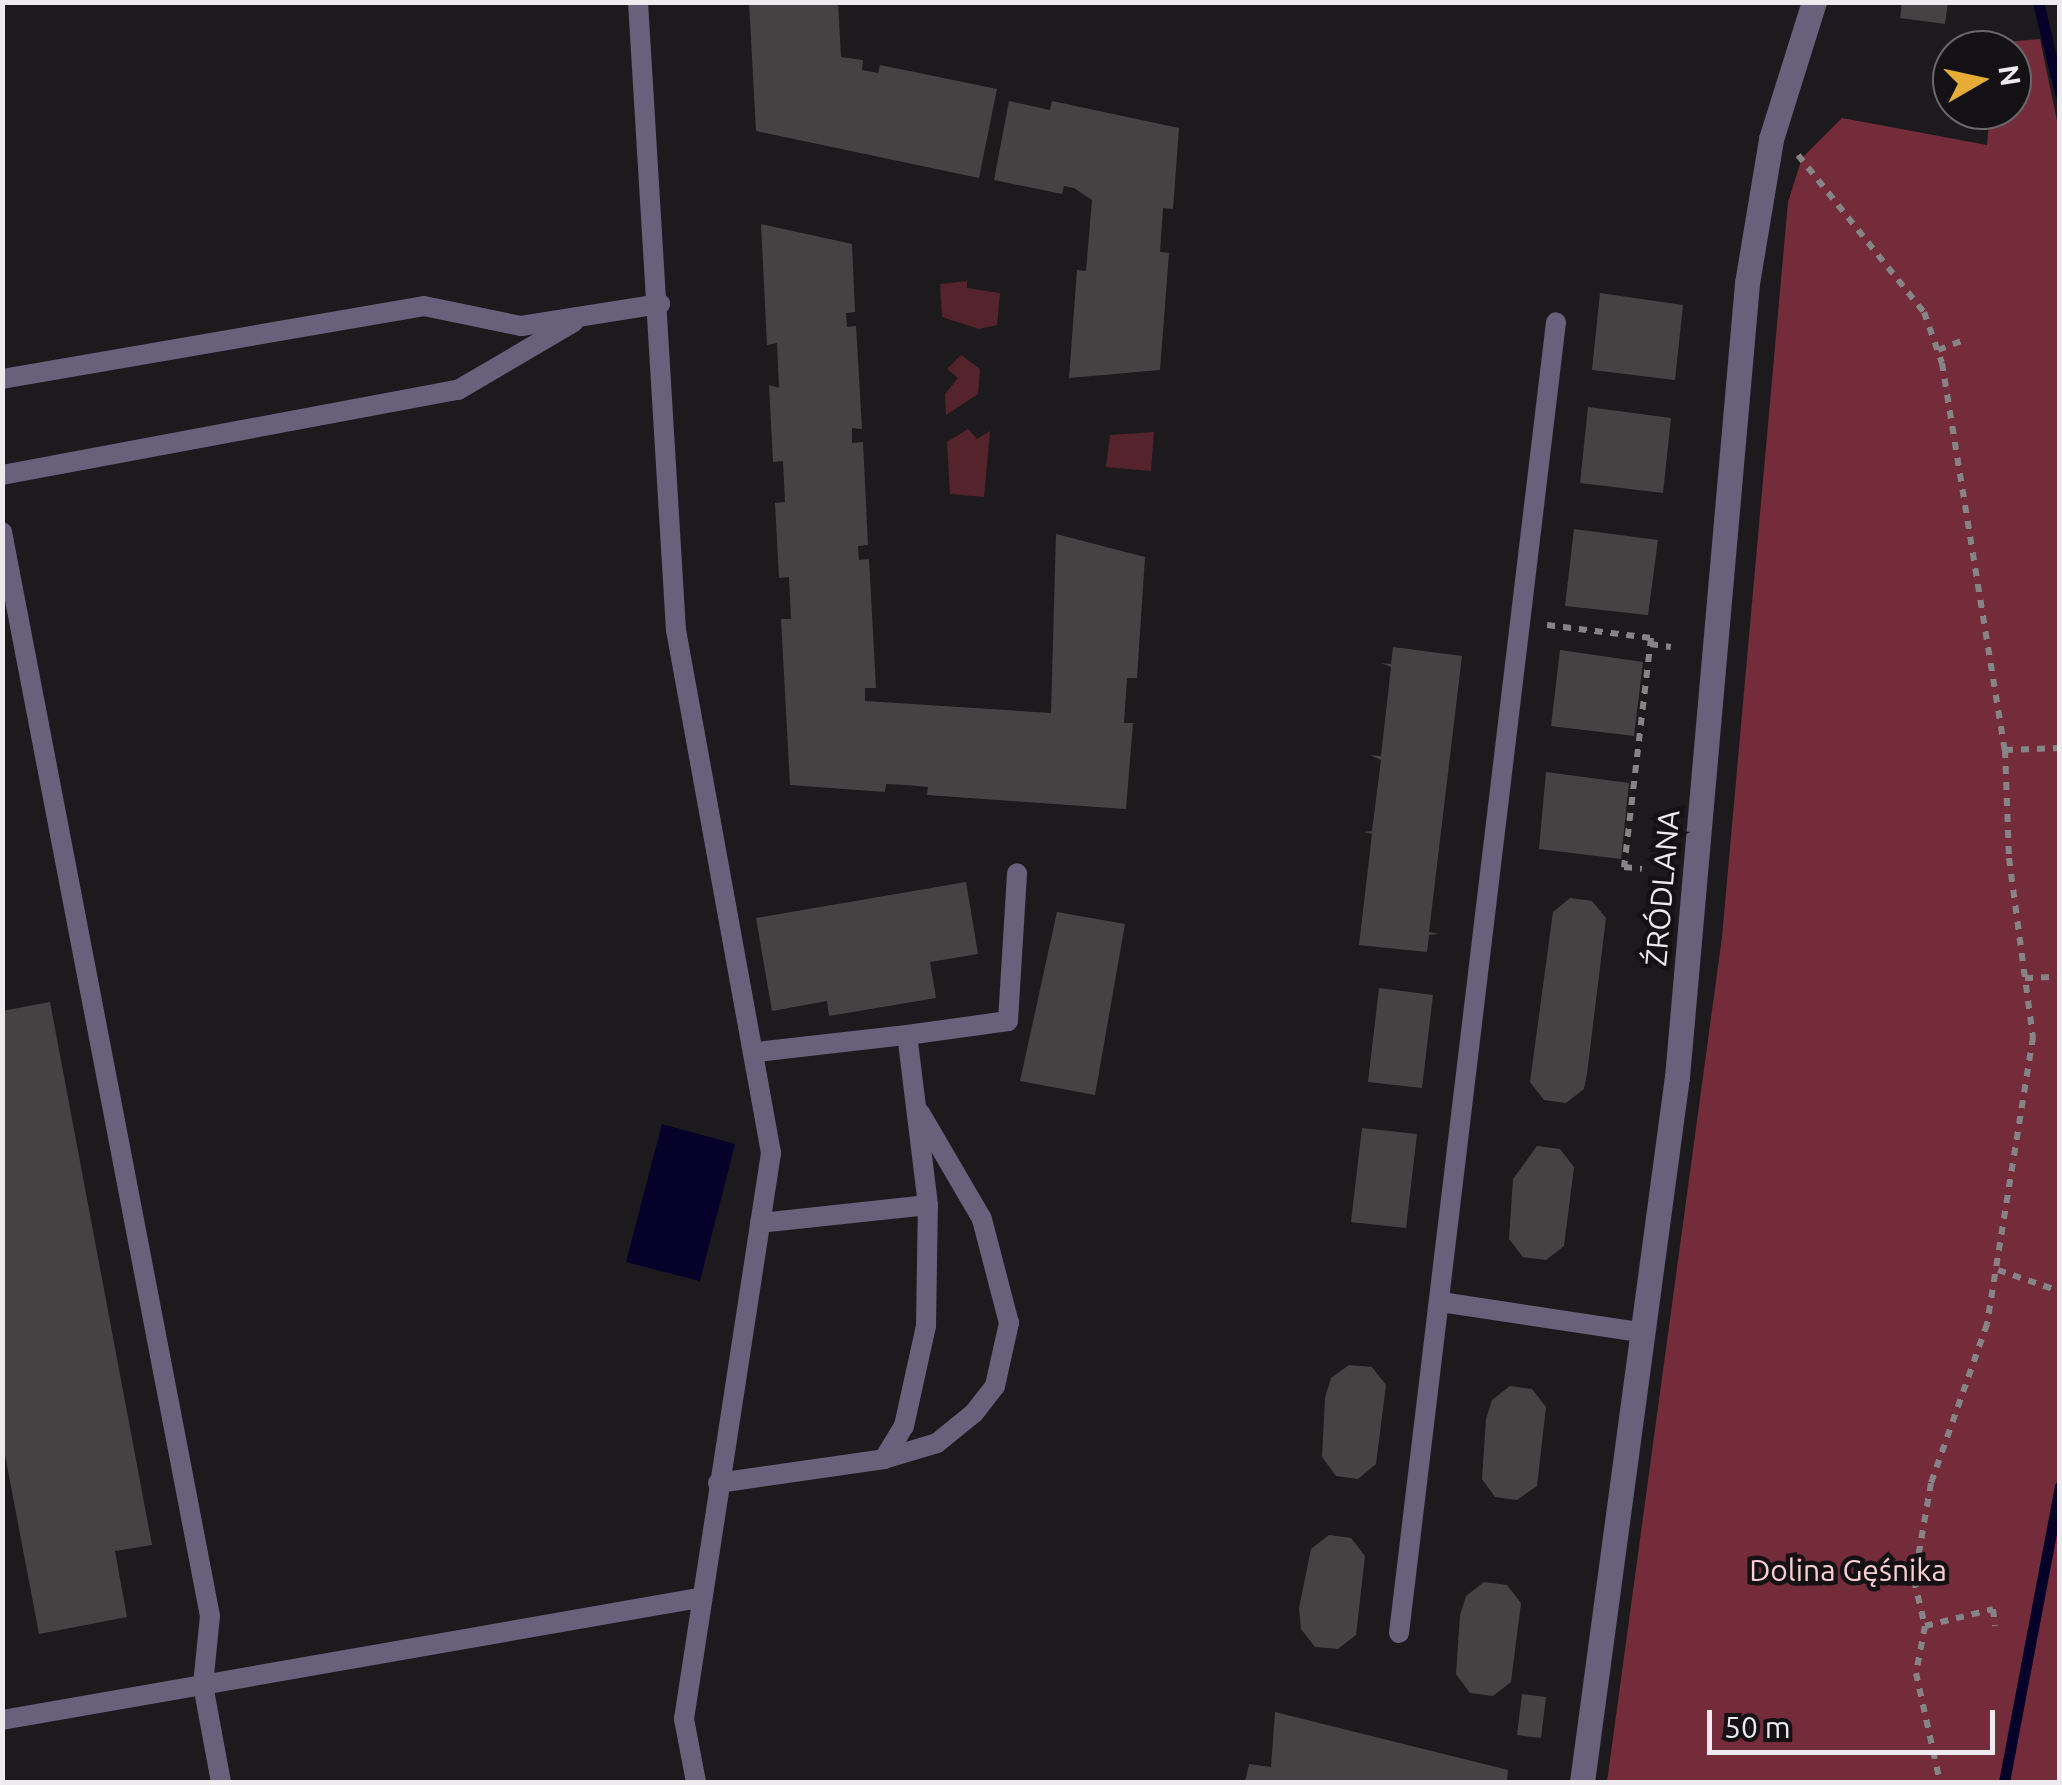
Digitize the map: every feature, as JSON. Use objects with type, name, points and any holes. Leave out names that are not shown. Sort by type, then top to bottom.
[{"type":"street","name":"ŹRÓDLANA","points":[[1582,1782],[1645,1333],[1688,977],[1748,283],[1771,139],[1814,2]]},
{"type":"lane","points":[[638,2],[660,304],[676,630],[757,1052],[771,1153],[699,1598],[684,1719],[696,1782]]},
{"type":"lane","points":[[2,379],[424,306],[521,326],[660,304]]},
{"type":"lane","points":[[2,475],[458,390],[582,317]]},
{"type":"lane","points":[[1399,1633],[1556,322]]},
{"type":"lane","points":[[2,532],[210,1616],[203,1685],[222,1782]]},
{"type":"lane","points":[[757,1052],[1008,1022],[1018,873]]},
{"type":"lane","points":[[884,1459],[916,1390],[926,1326],[928,1205],[907,1034]]},
{"type":"lane","points":[[718,1483],[884,1459],[937,1442],[974,1413],[996,1386],[1009,1323],[982,1220],[916,1105]]},
{"type":"lane","points":[[760,1223],[928,1205]]},
{"type":"lane","points":[[1440,1302],[1645,1333]]},
{"type":"lane","points":[[2,1720],[699,1598]]},
{"type":"path","points":[[1815,172],[1924,312],[1938,350],[2005,750],[2032,1037],[1998,1270],[1931,1483],[1914,1580],[1925,1626],[1916,1673],[1939,1778]]},
{"type":"path","points":[[1938,350],[1961,341]]},
{"type":"path","points":[[1519,622],[1651,638],[1624,867],[1642,869]]},
{"type":"path","points":[[1650,644],[1671,647]]},
{"type":"path","points":[[2005,750],[2060,748]]},
{"type":"path","points":[[2025,978],[2060,977]]},
{"type":"path","points":[[1998,1270],[2058,1291]]},
{"type":"path","points":[[1925,1626],[1993,1609],[1995,1626]]},
{"type":"shaded area","points":[[967,281],[967,288],[1000,293],[997,325],[979,329],[942,317],[940,284]]},
{"type":"shaded area","points":[[961,355],[980,369],[978,394],[946,415],[945,394],[958,378],[947,369]]},
{"type":"shaded area","points":[[968,429],[977,439],[990,431],[984,497],[950,494],[947,442]]},
{"type":"shaded area","points":[[1154,432],[1151,471],[1106,467],[1110,435]]},
{"type":"shaded area","points":[[662,1124],[735,1144],[700,1281],[626,1262]]},
{"type":"green space","name":"Dolina Gęśnika","points":[[2040,39],[2060,135],[2059,1782],[1607,1782],[1722,937],[1788,202],[1802,158],[1842,118],[1987,145],[1988,130],[2032,130],[2032,40]]},
{"type":"building","points":[[749,2],[838,2],[841,57],[863,60],[862,70],[878,73],[880,65],[997,89],[979,178],[756,131]]},
{"type":"building","points":[[1902,2],[1948,2],[1945,24],[1900,18]]},
{"type":"building","points":[[1009,101],[1050,110],[1052,101],[1179,128],[1173,209],[1163,208],[1160,252],[1169,253],[1160,370],[1069,378],[1077,270],[1086,271],[1092,200],[1074,188],[1064,186],[1062,194],[994,180]]},
{"type":"building","points":[[761,224],[852,244],[855,312],[846,313],[847,327],[856,326],[862,429],[852,428],[852,443],[863,442],[868,545],[858,546],[859,560],[869,559],[876,688],[865,688],[865,701],[1051,713],[1056,534],[1145,557],[1137,678],[1127,678],[1124,723],[1133,723],[1126,809],[927,795],[928,787],[907,785],[886,784],[885,792],[790,785],[781,619],[791,619],[789,577],[779,578],[775,503],[785,502],[783,461],[773,462],[769,385],[779,388],[777,343],[767,345]]},
{"type":"building","points":[[1600,293],[1683,305],[1675,380],[1592,370]]},
{"type":"building","points":[[1588,407],[1671,418],[1663,493],[1580,483]]},
{"type":"building","points":[[1574,529],[1658,540],[1648,615],[1565,606]]},
{"type":"building","points":[[1393,647],[1462,656],[1429,932],[1439,934],[1429,935],[1427,952],[1359,945],[1372,834],[1364,832],[1372,831],[1381,760],[1370,755],[1381,756],[1391,667],[1381,663],[1391,664]]},
{"type":"building","points":[[1560,650],[1643,662],[1634,736],[1551,726]]},
{"type":"building","points":[[1546,772],[1629,783],[1621,859],[1539,849]]},
{"type":"building","points":[[966,882],[978,954],[930,962],[936,998],[829,1016],[827,1001],[772,1011],[756,918]]},
{"type":"building","points":[[1570,898],[1592,901],[1606,918],[1584,1089],[1566,1103],[1544,1100],[1530,1082],[1553,912]]},
{"type":"building","points":[[1057,912],[1125,924],[1095,1095],[1020,1081]]},
{"type":"building","points":[[1379,988],[1433,995],[1422,1088],[1368,1082]]},
{"type":"building","points":[[50,1002],[152,1545],[115,1551],[127,1617],[39,1634],[2,1439],[2,1011]]},
{"type":"building","points":[[1362,1128],[1417,1134],[1406,1228],[1351,1222]]},
{"type":"building","points":[[1537,1146],[1560,1149],[1574,1167],[1564,1246],[1546,1260],[1523,1257],[1509,1239],[1513,1179]]},
{"type":"building","points":[[1349,1365],[1372,1367],[1386,1385],[1376,1464],[1358,1479],[1336,1476],[1322,1457],[1325,1398],[1331,1378]]},
{"type":"building","points":[[1510,1386],[1532,1389],[1546,1407],[1537,1486],[1517,1500],[1495,1497],[1482,1479],[1486,1419],[1492,1400]]},
{"type":"building","points":[[1329,1535],[1351,1538],[1365,1556],[1356,1635],[1338,1649],[1315,1647],[1301,1629],[1299,1608],[1311,1549]]},
{"type":"building","points":[[1484,1582],[1507,1585],[1521,1603],[1511,1682],[1493,1696],[1470,1693],[1456,1674],[1460,1615],[1466,1596]]},
{"type":"building","points":[[1522,1694],[1546,1697],[1541,1738],[1517,1735]]},
{"type":"building","points":[[1275,1712],[1508,1770],[1507,1782],[1245,1782],[1249,1764],[1271,1767]]},
{"type":"waterway","points":[[2038,2],[2060,93]]},
{"type":"waterway","points":[[2004,1782],[2060,1486]]}]
